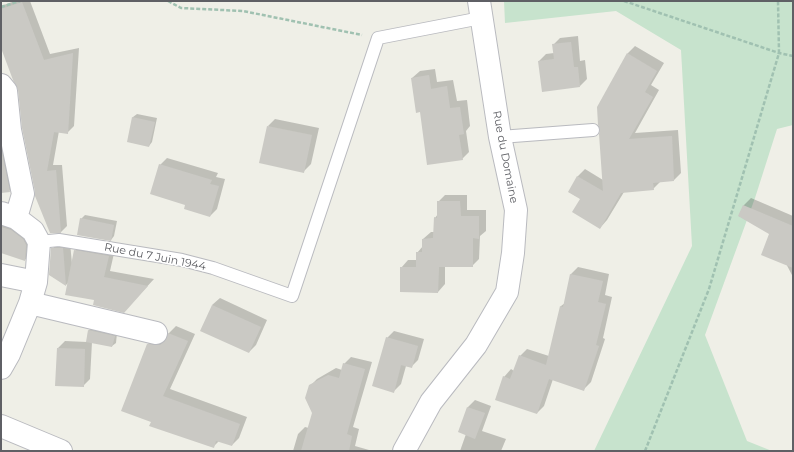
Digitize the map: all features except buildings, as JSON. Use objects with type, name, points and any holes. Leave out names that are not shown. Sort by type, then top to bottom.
[{"type":"street","name":"Rue du Domaine","points":[[404,451],[431,402],[476,345],[507,292],[513,253],[516,210],[500,137],[480,9]]},
{"type":"street","points":[[1,85],[6,91],[5,130],[22,194],[9,216],[33,231],[39,242],[36,282],[30,303],[9,354],[1,368]]},
{"type":"street","points":[[1,275],[36,282]]},
{"type":"street","points":[[30,303],[156,333]]},
{"type":"street","points":[[1,426],[61,451]]},
{"type":"lane","points":[[378,38],[480,9]]},
{"type":"lane","name":"Rue du 7 Juin 1944","points":[[39,242],[59,240],[182,260],[213,268],[292,296],[378,38]]},
{"type":"lane","points":[[500,137],[593,130]]},
{"type":"path","points":[[1,7],[20,1]]},
{"type":"path","points":[[168,1],[181,8],[243,11],[378,38]]},
{"type":"path","points":[[624,1],[779,53],[793,56]]},
{"type":"path","points":[[645,451],[709,289],[779,53],[778,1]]},
{"type":"green space","points":[[504,1],[793,1],[793,125],[777,129],[755,198],[705,335],[747,441],[772,451],[594,451],[692,246],[681,50],[616,11],[505,23]]}]
